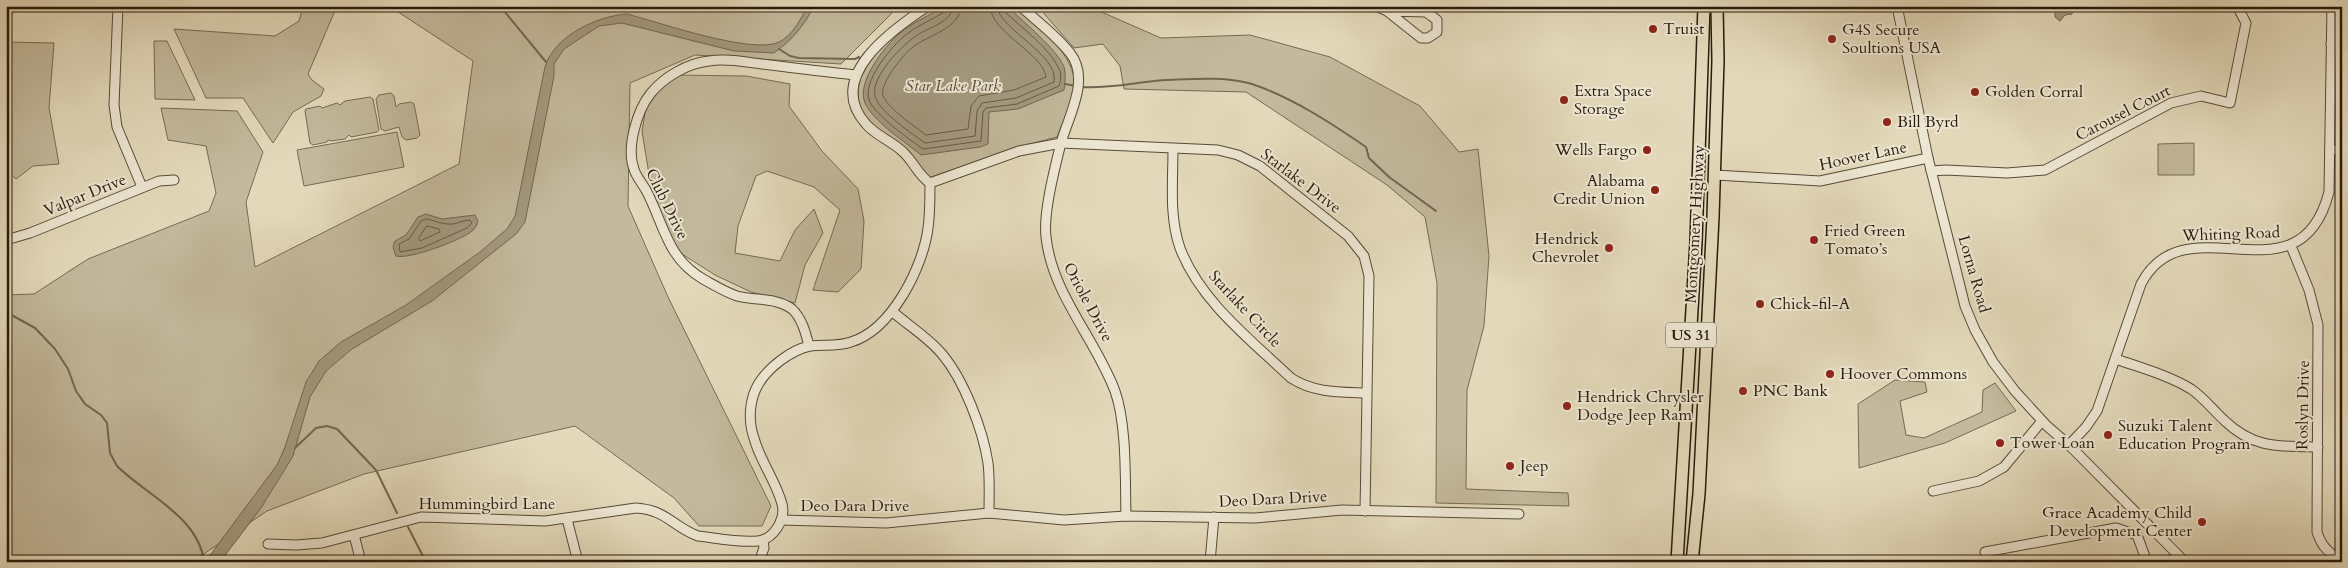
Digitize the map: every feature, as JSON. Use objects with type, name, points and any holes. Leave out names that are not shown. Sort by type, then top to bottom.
[{"type":"main road","name":"Montgomery Highway","points":[[1677,562],[1696,242],[1704,6]]},
{"type":"main road","name":"Montgomery Highway","points":[[1692,562],[1699,494],[1715,175],[1718,61],[1717,6]]},
{"type":"street","points":[[118,6],[114,106],[116,119],[142,187]]},
{"type":"street","points":[[928,6],[895,28],[869,55],[856,75],[854,94],[856,111],[873,130],[903,152],[921,177],[930,183]]},
{"type":"street","name":"Oriole Drive","points":[[1020,6],[1071,54],[1078,74],[1076,98],[1061,143],[1047,212],[1046,234],[1050,264],[1062,292],[1100,357],[1116,394],[1121,426],[1126,516]]},
{"type":"street","points":[[1376,6],[1421,38],[1428,38],[1437,32],[1437,20],[1426,12],[1387,12]]},
{"type":"street","name":"Lorna Road","points":[[1897,6],[1931,171],[1965,306],[1975,330],[1996,366],[2042,421],[2069,444],[2182,559]]},
{"type":"street","name":"Carousel Court","points":[[1931,171],[1946,170],[2006,174],[2045,170],[2170,103],[2201,96],[2230,104],[2246,23],[2237,6]]},
{"type":"street","name":"Whiting Road","points":[[2069,444],[2086,427],[2097,412],[2141,284],[2147,272],[2160,259],[2173,251],[2190,248],[2262,250],[2291,246],[2315,226],[2325,206],[2329,192],[2332,6]]},
{"type":"street","points":[[2331,44],[2342,44]]},
{"type":"street","name":"Club Drive","points":[[809,346],[806,331],[792,310],[774,301],[737,296],[722,289],[701,277],[681,261],[671,248],[647,192],[633,168],[632,146],[636,120],[646,99],[655,88],[669,77],[692,65],[709,60],[856,75]]},
{"type":"street","name":"Starlake Drive","points":[[930,183],[1019,151],[1061,143],[1218,150],[1238,155],[1260,166],[1348,236],[1364,256],[1369,276],[1365,510]]},
{"type":"street","name":"Starlake Circle","points":[[1173,149],[1172,205],[1180,246],[1189,268],[1202,288],[1228,318],[1291,378],[1302,385],[1327,392],[1366,393]]},
{"type":"street","points":[[2330,150],[2342,150]]},
{"type":"street","name":"Hoover Lane","points":[[1715,175],[1820,182],[1928,158]]},
{"type":"street","name":"Valpar Drive","points":[[6,240],[30,233],[142,187],[159,181],[174,180]]},
{"type":"street","name":"Deo Dara Drive","points":[[930,183],[928,229],[921,258],[893,312],[874,331],[857,340],[832,346],[809,346],[782,360],[770,368],[758,385],[751,408],[754,438],[783,505],[781,520],[886,524],[989,513],[1064,520],[1126,516],[1255,518],[1365,510],[1519,514]]},
{"type":"street","name":"Roslyn Drive","points":[[2291,246],[2309,290],[2318,324],[2317,532],[2319,539],[2329,552],[2342,558]]},
{"type":"street","points":[[893,312],[930,342],[942,354],[956,375],[984,446],[988,464],[989,513]]},
{"type":"street","points":[[2116,359],[2178,382],[2193,391],[2234,430],[2260,444],[2318,447]]},
{"type":"street","points":[[1933,491],[1978,480],[2004,467],[2042,421]]},
{"type":"street","name":"Hummingbird Lane","points":[[268,544],[296,545],[322,543],[408,519],[433,516],[545,521],[630,509],[648,509],[664,515],[689,533],[698,536],[763,540]]},
{"type":"street","points":[[1210,562],[1214,517]]},
{"type":"street","points":[[567,519],[578,562]]},
{"type":"street","points":[[759,562],[764,548],[763,540],[774,532],[781,520]]},
{"type":"street","points":[[1985,552],[2116,528],[2137,535],[2147,562]]},
{"type":"street","points":[[354,535],[361,562]]},
{"type":"street","points":[[2167,562],[2182,559]]},
{"type":"green space","points":[[303,6],[337,6],[308,74],[312,80],[324,89],[321,96],[293,112],[273,143],[243,98],[206,98],[174,29],[275,36],[299,21]]},
{"type":"green space","points":[[389,6],[899,6],[841,64],[695,55],[630,83],[628,206],[668,297],[771,506],[762,526],[699,526],[674,498],[575,426],[364,474],[267,511],[192,562],[6,562],[6,295],[34,294],[88,259],[209,211],[216,193],[206,146],[168,140],[161,108],[237,111],[263,152],[246,202],[255,267],[459,164],[473,61]]},
{"type":"green space","name":"Star Lake Park","points":[[933,6],[1014,6],[1043,31],[1062,52],[1073,74],[1073,93],[1057,137],[1026,145],[928,178],[868,123],[859,106],[858,90],[861,75],[874,55],[896,30]]},
{"type":"green space","points":[[1040,6],[1094,6],[1097,10],[1161,38],[1250,35],[1330,57],[1420,106],[1459,152],[1478,149],[1489,256],[1484,326],[1467,390],[1466,489],[1568,493],[1569,506],[1436,503],[1437,283],[1425,217],[1387,185],[1246,92],[1124,89],[1120,66],[1103,44],[1074,48],[1040,9]]},
{"type":"green space","points":[[154,41],[167,41],[195,100],[155,99]]},
{"type":"green space","points":[[6,42],[54,43],[49,108],[59,164],[33,166],[16,179],[6,170]]},
{"type":"green space","points":[[674,75],[746,76],[790,84],[789,106],[822,151],[858,189],[864,221],[861,269],[838,292],[813,290],[840,210],[814,187],[767,171],[756,176],[738,226],[735,253],[780,261],[795,230],[814,209],[823,233],[805,265],[795,303],[751,292],[715,275],[668,245],[652,193],[642,131],[649,90]]},
{"type":"green space","points":[[391,93],[394,96],[396,107],[399,104],[411,102],[414,104],[420,135],[417,138],[406,140],[402,137],[399,127],[385,131],[381,129],[376,99],[379,95]]},
{"type":"green space","points":[[370,97],[373,99],[379,130],[377,132],[351,137],[349,135],[345,139],[328,140],[327,142],[313,145],[310,143],[306,109],[320,106],[322,108],[337,103],[340,105],[345,101]]},
{"type":"green space","points":[[397,132],[404,167],[304,186],[297,150]]},
{"type":"green space","points":[[2194,143],[2194,175],[2158,175],[2158,144]]},
{"type":"green space","points":[[1895,380],[1925,382],[1927,392],[1900,401],[1906,435],[1924,438],[1982,412],[1983,390],[1995,383],[2016,411],[1945,443],[1859,468],[1858,404]]},
{"type":"water","points":[[807,6],[814,6],[802,26],[792,38],[774,53],[734,51],[622,23],[599,26],[564,49],[554,64],[554,76],[525,222],[516,234],[432,301],[352,349],[326,371],[310,397],[293,456],[261,508],[220,562],[205,562],[277,465],[285,447],[306,382],[319,361],[341,342],[406,305],[480,252],[507,229],[515,216],[545,67],[557,46],[567,37],[590,23],[627,14],[705,36],[728,41],[766,45],[779,42],[788,36]]},
{"type":"water","name":"Star Lake Park","points":[[946,6],[1007,6],[1055,52],[1064,67],[1064,90],[1018,109],[989,112],[988,144],[980,147],[921,155],[875,117],[865,103],[863,94],[873,65],[893,40],[910,26]]},
{"type":"water","points":[[2055,6],[2070,6],[2073,10],[2072,14],[2065,15],[2060,21],[2055,17]]},
{"type":"water","points":[[426,214],[442,219],[475,215],[478,221],[472,231],[447,244],[412,255],[396,256],[393,247],[395,241],[406,235],[418,217]]},
{"type":"waterway","points":[[500,6],[546,62]]},
{"type":"waterway","points":[[779,49],[790,56],[799,58],[855,59],[859,57],[862,60]]},
{"type":"waterway","points":[[1081,87],[1198,79],[1242,81],[1252,84],[1297,104],[1366,147],[1369,158],[1389,177],[1436,211]]},
{"type":"waterway","points":[[1065,84],[1076,86]]},
{"type":"waterway","points":[[6,312],[35,328],[55,349],[68,369],[76,391],[85,404],[101,415],[107,423],[110,453],[117,466],[182,519],[200,546],[204,562]]},
{"type":"waterway","points":[[295,448],[316,428],[327,426],[337,429],[376,470],[397,513]]},
{"type":"waterway","points":[[408,527],[426,562]]},
{"type":"place","name":"Truist","points":[[1653,29]]},
{"type":"place","name":"G4S Secure Soultions USA","points":[[1832,39]]},
{"type":"place","name":"Golden Corral","points":[[1975,92]]},
{"type":"place","name":"Extra Space Storage","points":[[1564,100]]},
{"type":"place","name":"Bill Byrd","points":[[1887,122]]},
{"type":"place","name":"Wells Fargo","points":[[1647,150]]},
{"type":"place","name":"Alabama Credit Union","points":[[1655,190]]},
{"type":"place","name":"Fried Green Tomato’s","points":[[1814,240]]},
{"type":"place","name":"Hendrick Chevrolet","points":[[1609,248]]},
{"type":"place","name":"Chick-fil-A","points":[[1760,304]]},
{"type":"place","name":"Hoover Commons","points":[[1830,374]]},
{"type":"place","name":"PNC Bank","points":[[1743,391]]},
{"type":"place","name":"Hendrick Chrysler Dodge Jeep Ram","points":[[1567,406]]},
{"type":"place","name":"Suzuki Talent Education Program","points":[[2108,435]]},
{"type":"place","name":"Tower Loan","points":[[2000,443]]},
{"type":"place","name":"Jeep","points":[[1510,466]]},
{"type":"place","name":"Grace Academy Child Development Center","points":[[2202,522]]}]
